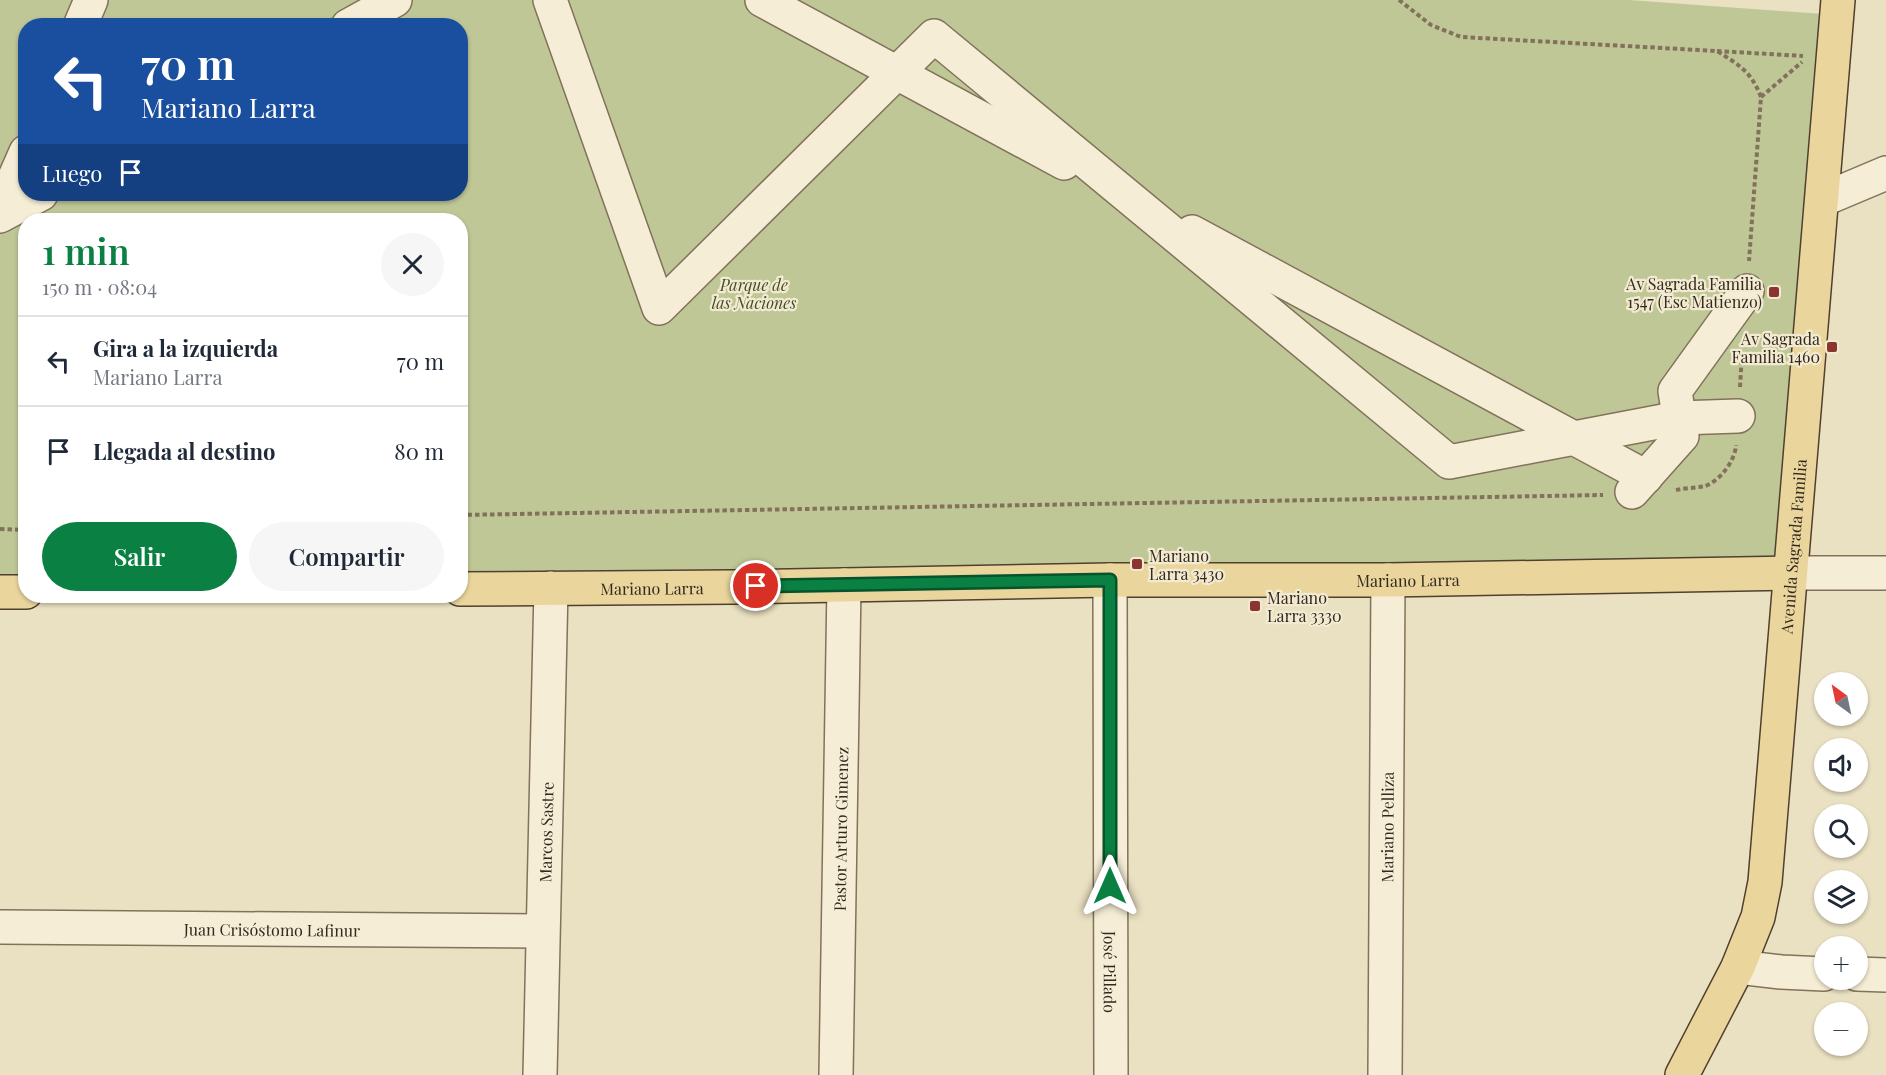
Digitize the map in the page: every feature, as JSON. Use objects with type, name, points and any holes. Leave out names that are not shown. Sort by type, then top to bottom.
[{"type":"main road","name":"Avenida Sagrada Familia","points":[[1682,1075],[1738,967],[1758,917],[1765,882],[1838,0]]},
{"type":"main road","name":"Mariano Larra","points":[[468,589],[1110,580],[1388,580],[1790,573]]},
{"type":"main road","points":[[0,592],[18,592]]},
{"type":"street","points":[[83,18],[91,0]]},
{"type":"street","points":[[362,18],[394,0]]},
{"type":"street","points":[[550,0],[659,308],[934,36],[1449,462],[1679,418],[1738,416]]},
{"type":"street","points":[[762,0],[1574,438],[1638,485],[1682,436],[1674,391],[1747,291]]},
{"type":"street","points":[[0,211],[18,170]]},
{"type":"street","points":[[1822,200],[1886,174]]},
{"type":"street","points":[[0,216],[28,201]]},
{"type":"street","name":"Mariano Larra","points":[[1790,573],[1886,573]]},
{"type":"street","name":"José Pillado","points":[[1110,580],[1111,1075]]},
{"type":"street","name":"Mariano Pelliza","points":[[1385,1075],[1388,580]]},
{"type":"street","name":"Pastor Arturo Gimenez","points":[[837,1075],[844,585]]},
{"type":"street","name":"Marcos Sastre","points":[[540,1075],[551,588]]},
{"type":"street","name":"Juan Crisóstomo Lafinur","points":[[0,927],[542,931]]},
{"type":"street","points":[[1738,967],[1814,974]]},
{"type":"street","points":[[1868,974],[1886,975]]},
{"type":"path","points":[[1717,51],[1808,57],[1761,97]]},
{"type":"path","points":[[0,529],[18,530]]},
{"type":"green space","name":"Parque de las Naciones","points":[[0,0],[1629,0],[1837,15],[1790,573],[468,589],[468,213],[18,213],[18,592],[0,592]]},
{"type":"place","name":"Av Sagrada Familia 1547 (Esc Matienzo)","points":[[1774,292]]},
{"type":"place","name":"Av Sagrada Familia 1460","points":[[1832,347]]},
{"type":"place","name":"Mariano Larra 3430","points":[[1137,564]]},
{"type":"place","name":"Mariano Larra 3330","points":[[1255,606]]},
{"type":"route","points":[[756,586],[1110,580],[1110,886]]}]
